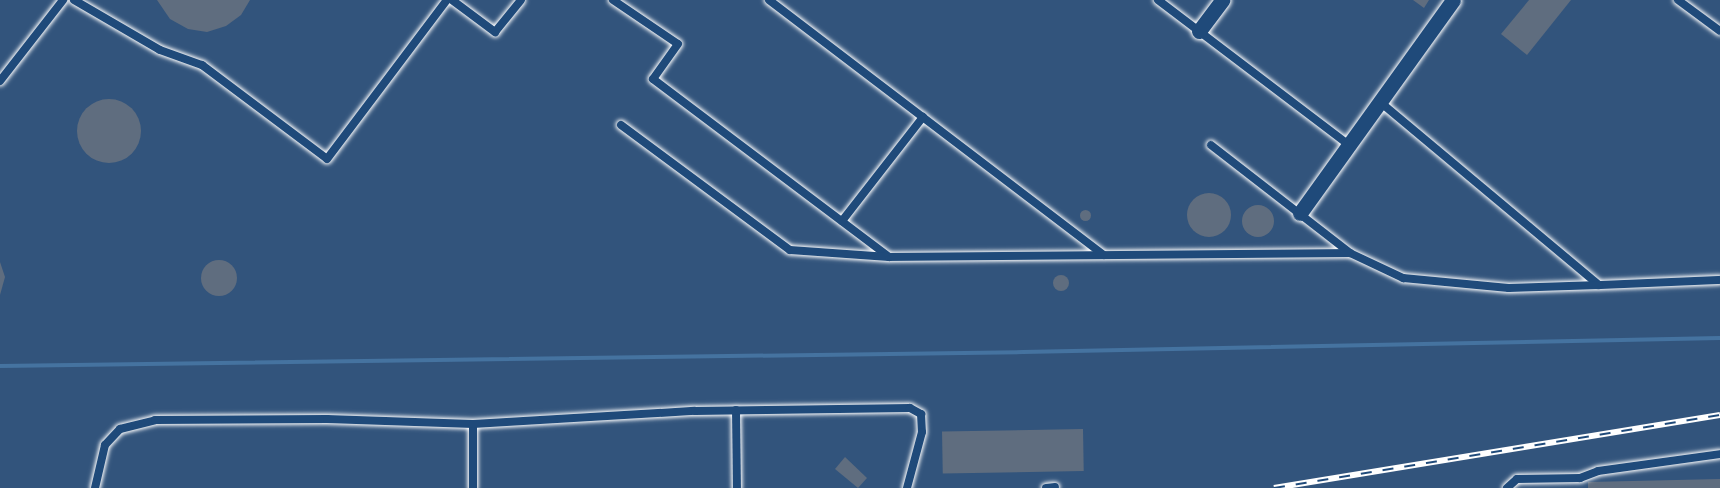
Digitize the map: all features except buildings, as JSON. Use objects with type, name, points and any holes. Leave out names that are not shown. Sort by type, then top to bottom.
[{"type":"street","points":[[1199,31],[1222,0]]},
{"type":"street","points":[[1300,213],[1453,0]]},
{"type":"lane","points":[[0,81],[63,0]]},
{"type":"lane","points":[[74,0],[160,50],[202,65],[327,159],[447,0]]},
{"type":"lane","points":[[452,0],[495,32],[521,0]]},
{"type":"lane","points":[[614,0],[678,45],[653,79],[889,257]]},
{"type":"lane","points":[[769,0],[1104,255]]},
{"type":"lane","points":[[1158,0],[1349,145]]},
{"type":"lane","points":[[1678,0],[1720,31]]},
{"type":"lane","points":[[1380,102],[1599,285]]},
{"type":"lane","points":[[842,221],[922,117]]},
{"type":"lane","points":[[621,125],[790,250],[889,257],[1350,253]]},
{"type":"lane","points":[[1211,146],[1350,253],[1403,278],[1509,288],[1720,280]]},
{"type":"lane","points":[[736,410],[737,488]]},
{"type":"lane","points":[[95,488],[105,445],[120,429],[155,420],[327,419],[473,424],[736,410],[918,410],[922,432],[907,488]]},
{"type":"lane","points":[[473,424],[473,488]]},
{"type":"lane","points":[[1507,488],[1517,479],[1580,478],[1598,471],[1720,454]]},
{"type":"lane","points":[[1580,478],[1580,488]]},
{"type":"lane","points":[[1046,488],[1055,487]]},
{"type":"shaded area","points":[[0,0],[1720,0],[1720,488],[0,488]]},
{"type":"waterway","points":[[0,366],[1023,352],[1720,338]]},
{"type":"railway","points":[[1274,488],[1720,415]]}]
